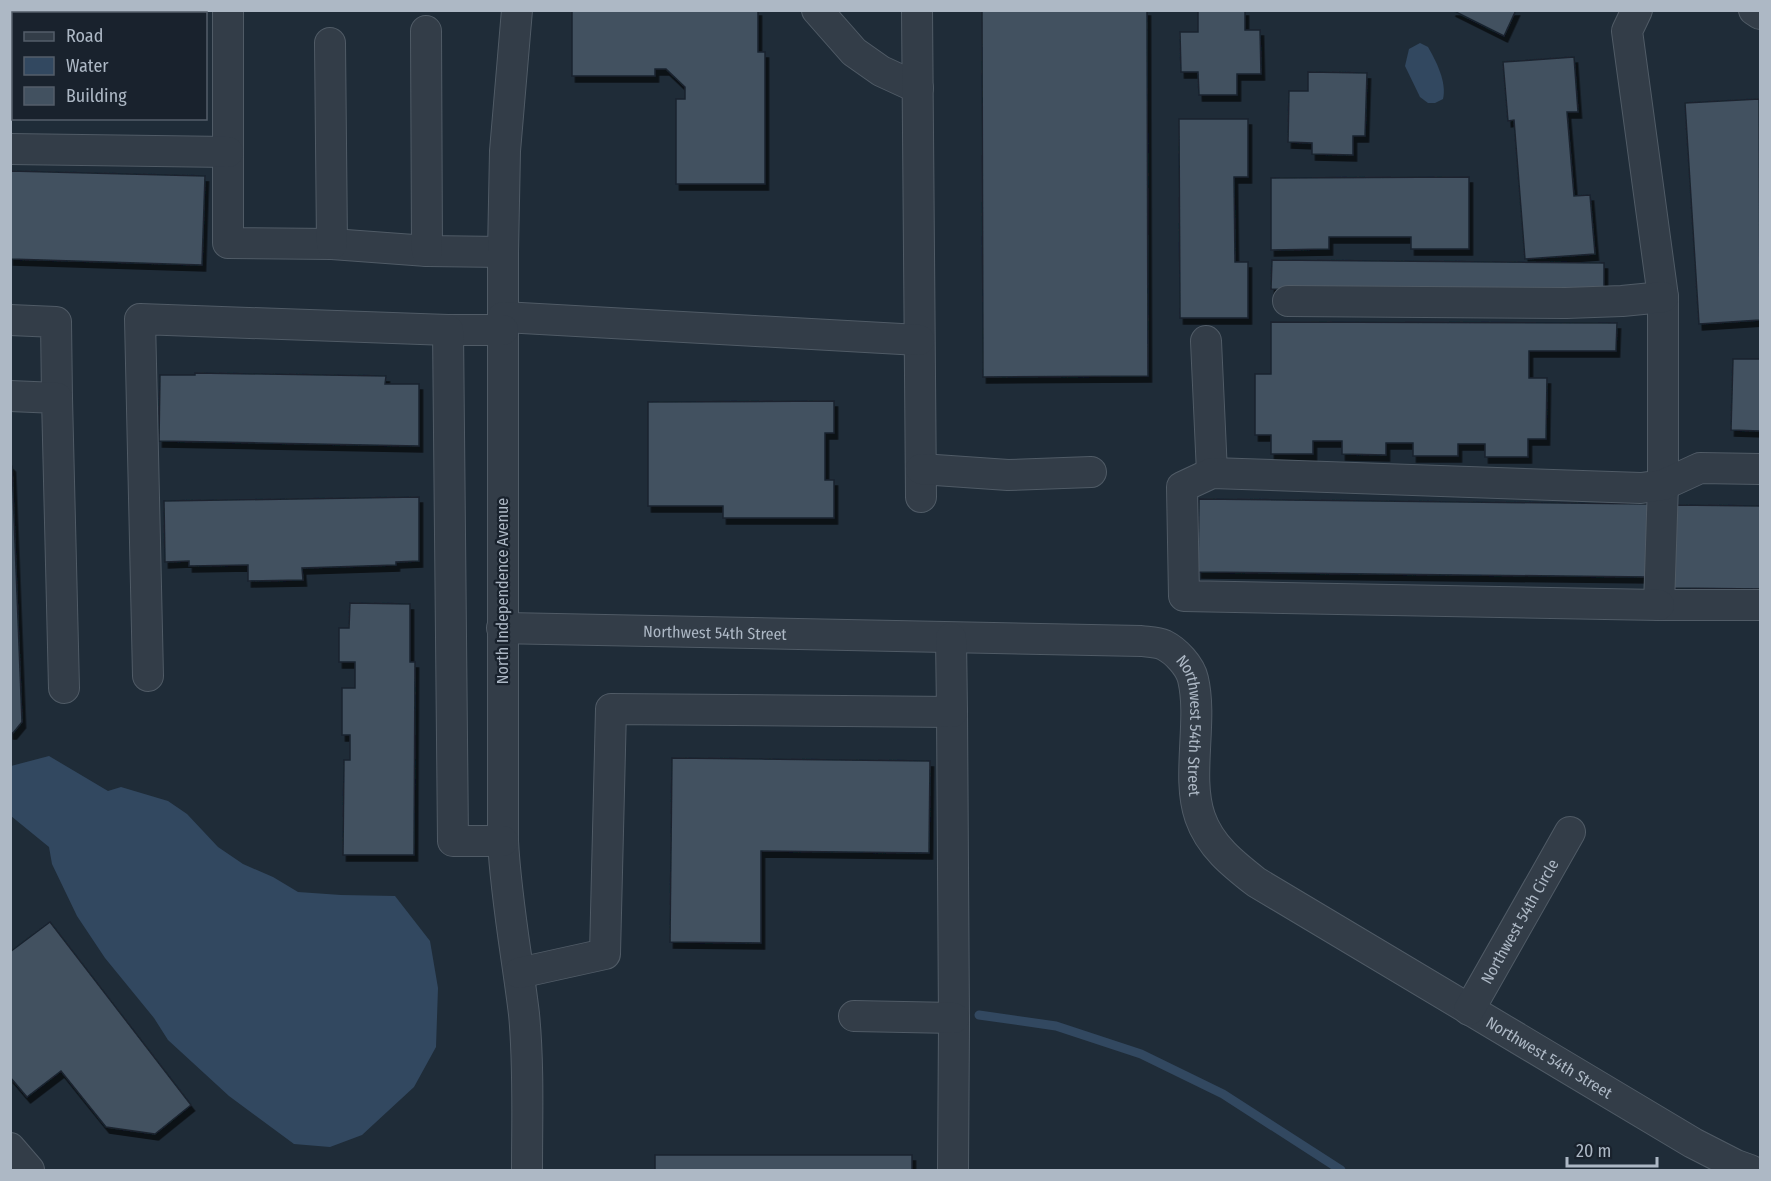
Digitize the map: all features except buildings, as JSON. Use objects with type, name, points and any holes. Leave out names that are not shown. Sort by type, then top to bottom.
[{"type":"street","points":[[228,10],[228,243],[332,244],[427,251],[503,252]]},
{"type":"street","name":"North Independence Avenue","points":[[517,10],[507,130],[503,252],[503,841],[505,879],[519,973],[527,1059],[527,1170]]},
{"type":"street","points":[[817,10],[854,52],[881,71],[918,88]]},
{"type":"street","points":[[917,10],[921,483],[1008,475],[1091,472]]},
{"type":"street","points":[[1637,10],[1626,31],[1663,297],[1663,485],[1659,604]]},
{"type":"street","points":[[1754,10],[1761,14]]},
{"type":"street","points":[[426,31],[427,251]]},
{"type":"street","points":[[330,43],[332,244]]},
{"type":"street","points":[[10,149],[228,152]]},
{"type":"street","points":[[1288,301],[1566,303],[1663,297]]},
{"type":"street","points":[[148,676],[140,319],[448,330],[503,323],[919,340]]},
{"type":"street","points":[[10,320],[56,322],[64,688]]},
{"type":"street","points":[[448,330],[453,841],[503,841]]},
{"type":"street","points":[[1206,341],[1212,473]]},
{"type":"street","points":[[10,396],[57,398]]},
{"type":"street","points":[[1761,469],[1700,468],[1663,485],[1641,488],[1212,473],[1182,487],[1184,596],[1761,605]]},
{"type":"street","name":"Northwest 54th Street","points":[[502,628],[1141,641],[1163,645],[1180,657],[1193,677],[1196,702],[1195,793],[1200,816],[1210,837],[1229,861],[1256,882],[1693,1143],[1750,1170]]},
{"type":"street","points":[[951,638],[953,1170]]},
{"type":"street","points":[[519,973],[605,954],[611,709],[952,712]]},
{"type":"street","name":"Northwest 54th Circle","points":[[1469,1010],[1569,832]]},
{"type":"street","points":[[854,1016],[954,1018]]},
{"type":"street","points":[[10,1148],[29,1170]]},
{"type":"water","points":[[1420,43],[1428,47],[1442,79],[1443,99],[1435,103],[1428,103],[1420,97],[1405,66],[1409,49]]},
{"type":"water","points":[[49,756],[108,791],[121,787],[168,801],[187,814],[218,847],[243,864],[273,877],[298,892],[395,896],[430,941],[438,988],[436,1047],[414,1087],[362,1135],[330,1147],[294,1144],[229,1096],[168,1040],[154,1018],[105,958],[77,916],[52,864],[49,847],[11,816],[11,766]]},
{"type":"waterway","points":[[979,1015],[1056,1026],[1141,1054],[1223,1094],[1341,1170]]}]
